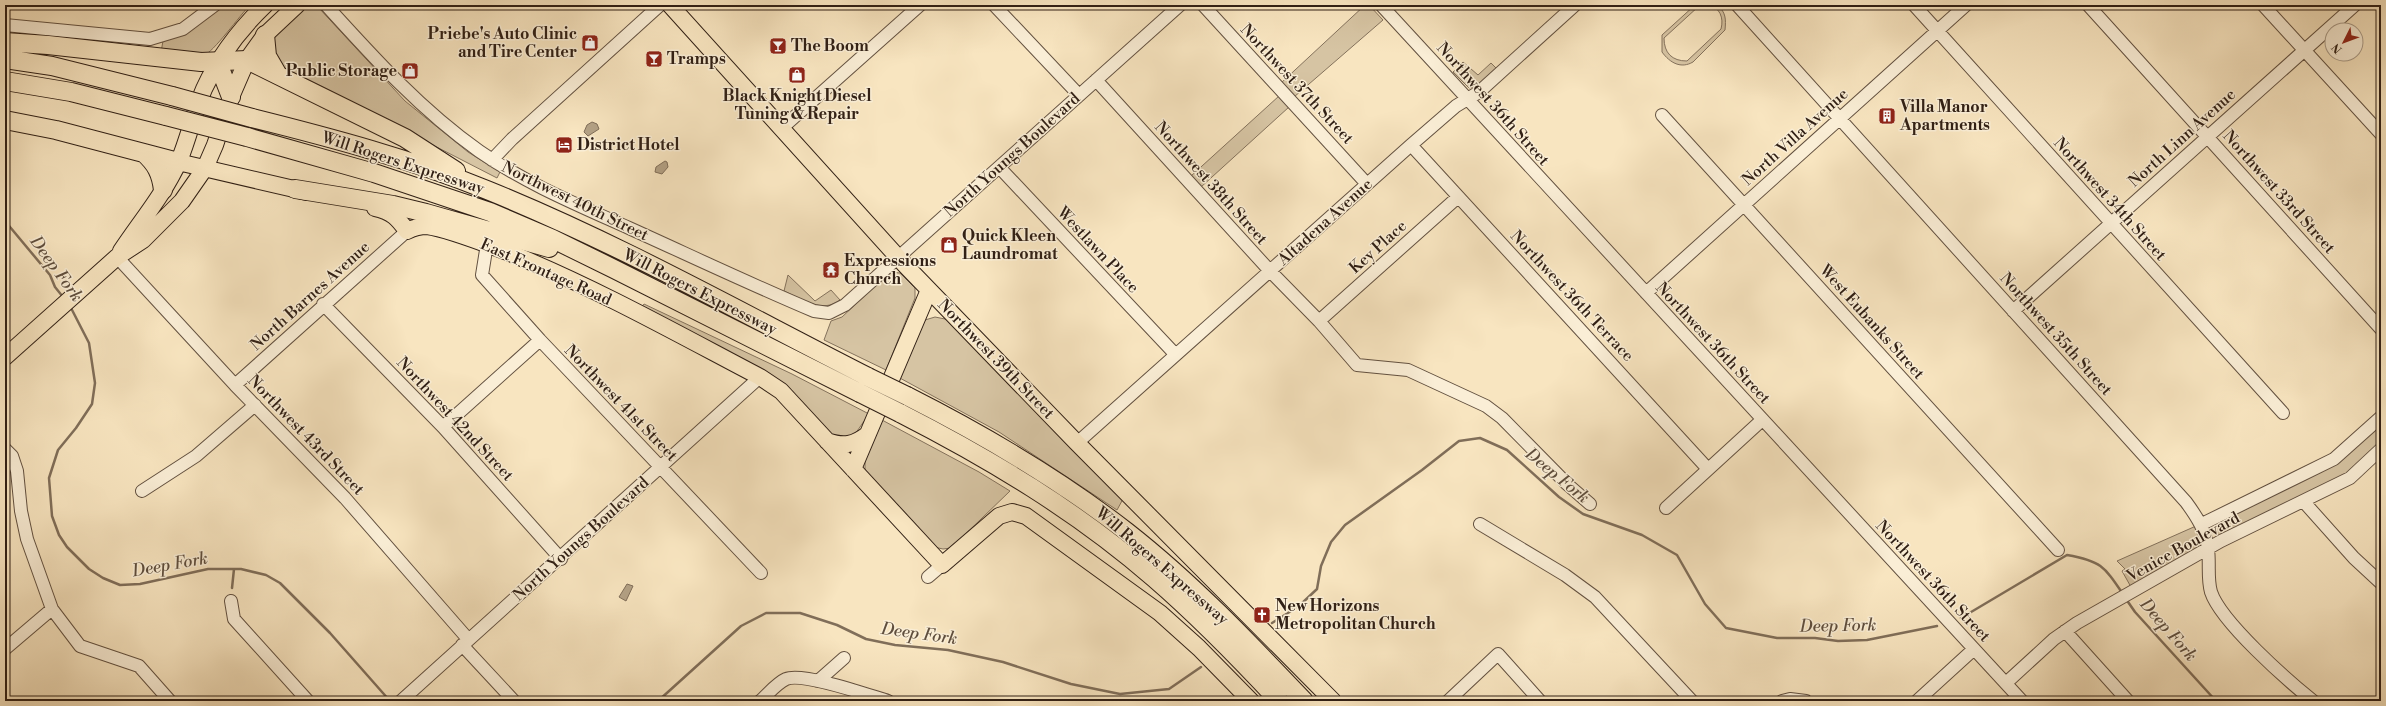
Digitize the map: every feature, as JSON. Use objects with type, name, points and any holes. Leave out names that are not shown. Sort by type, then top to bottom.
[{"type":"highway","points":[[265,35],[267,56],[278,75]]},
{"type":"highway","points":[[5,42],[48,45],[218,63],[247,60],[404,138],[487,190]]},
{"type":"highway","name":"Will Rogers Expressway","points":[[5,59],[73,71],[377,151],[487,190],[562,222],[990,439],[1045,473],[1128,533],[1205,600],[1304,701]]},
{"type":"highway","points":[[218,63],[231,97]]},
{"type":"highway","name":"Will Rogers Expressway","points":[[5,81],[71,92],[247,137],[420,187],[490,212],[553,239],[900,413],[1015,476],[1115,546],[1153,577],[1193,614],[1279,701]]},
{"type":"highway","points":[[5,120],[178,162]]},
{"type":"highway","points":[[144,153],[157,166],[161,174],[163,190]]},
{"type":"highway","points":[[295,189],[393,205],[447,218],[614,269]]},
{"type":"main road","points":[[117,257],[163,190],[178,162],[204,89],[218,63],[239,32],[265,5]]},
{"type":"main road","points":[[5,357],[117,257],[143,240],[164,222],[194,187],[205,168],[215,145],[231,97],[247,60],[265,35],[297,5]]},
{"type":"main road","name":"Northwest 39th Street","points":[[670,5],[897,257],[1077,443],[1333,701]]},
{"type":"main road","points":[[189,134],[197,158],[205,168]]},
{"type":"main road","points":[[178,162],[227,175],[295,189],[390,212],[396,216],[407,231]]},
{"type":"main road","points":[[194,187],[227,175]]},
{"type":"main road","name":"East Frontage Road","points":[[407,231],[415,227],[427,226],[488,244],[567,278],[760,377],[780,391],[853,469]]},
{"type":"main road","points":[[929,290],[853,469],[942,565],[998,516],[1008,512],[1026,516],[1136,594],[1199,648],[1251,701]]},
{"type":"main road","points":[[827,442],[848,445],[858,442],[868,434]]},
{"type":"street","points":[[5,25],[150,39],[183,29],[215,5]]},
{"type":"street","name":"Northwest 40th Street","points":[[326,5],[412,97],[492,160],[566,200],[814,311],[829,313],[844,305]]},
{"type":"street","points":[[492,160],[505,145],[660,5]]},
{"type":"street","points":[[782,128],[920,5]]},
{"type":"street","points":[[994,5],[1079,95]]},
{"type":"street","name":"North Youngs Boulevard","points":[[844,305],[1180,5]]},
{"type":"street","name":"Northwest 37th Street","points":[[1203,5],[1367,184]]},
{"type":"street","name":"Northwest 36th Street","points":[[1381,5],[2022,701]]},
{"type":"street","name":"Northwest 35th Street","points":[[1737,5],[2186,502],[2202,524],[2208,548],[2209,583],[2217,604],[2272,666],[2313,701]]},
{"type":"street","name":"Northwest 34th Street","points":[[1914,5],[1936,32],[2283,413]]},
{"type":"street","name":"North Villa Avenue","points":[[1646,293],[1743,204],[1966,5]]},
{"type":"street","name":"Northwest 33rd Street","points":[[2088,5],[2381,329]]},
{"type":"street","points":[[2264,5],[2381,134]]},
{"type":"street","name":"North Linn Avenue","points":[[2013,311],[2354,5]]},
{"type":"street","name":"Altadena Avenue","points":[[1077,443],[1411,145],[1467,99],[1479,92],[1567,7]]},
{"type":"street","name":"Northwest 38th Street","points":[[1096,80],[1270,270],[1319,321],[1357,365],[1408,370],[1486,406],[1502,418],[1567,484],[1590,504]]},
{"type":"street","name":"West Eubanks Street","points":[[1662,116],[2058,550]]},
{"type":"street","name":"Northwest 36th Terrace","points":[[1411,145],[1708,469]]},
{"type":"street","name":"Westlawn Place","points":[[998,168],[1175,354]]},
{"type":"street","name":"Key Place","points":[[1319,321],[1458,197]]},
{"type":"street","name":"North Barnes Avenue","points":[[235,385],[323,304],[407,231]]},
{"type":"street","name":"Northwest 41st Street","points":[[488,244],[482,275],[540,340],[761,573]]},
{"type":"street","name":"Northwest 43rd Street","points":[[117,257],[235,385],[345,498],[514,701]]},
{"type":"street","name":"Northwest 42nd Street","points":[[323,304],[442,427],[561,559]]},
{"type":"street","points":[[442,427],[540,340]]},
{"type":"street","name":"North Youngs Boulevard","points":[[401,701],[465,642],[561,559],[760,377]]},
{"type":"street","points":[[142,491],[196,456],[255,405]]},
{"type":"street","name":"Venice Boulevard","points":[[2202,524],[2334,459],[2381,417]]},
{"type":"street","points":[[1666,508],[1762,420]]},
{"type":"street","points":[[5,449],[12,456],[18,471],[21,511],[28,539],[52,609],[80,646],[139,666],[170,701]]},
{"type":"street","name":"Venice Boulevard","points":[[2006,683],[2065,631],[2135,592],[2208,548],[2350,478],[2381,449]]},
{"type":"street","points":[[2304,502],[2354,558],[2381,583]]},
{"type":"street","points":[[1480,524],[1565,574],[1595,597],[1692,701]]},
{"type":"street","points":[[928,577],[942,565]]},
{"type":"street","points":[[231,601],[234,619],[308,701]]},
{"type":"street","points":[[5,649],[52,609]]},
{"type":"street","points":[[2065,631],[2128,701]]},
{"type":"street","points":[[1917,701],[1974,649]]},
{"type":"street","points":[[1448,701],[1498,654],[1540,701]]},
{"type":"street","points":[[818,681],[844,658]]},
{"type":"street","points":[[760,701],[785,680],[792,678],[818,681],[888,701]]},
{"type":"street","points":[[1782,701],[1790,699],[1806,701]]},
{"type":"shaded area","points":[[222,5],[250,5],[208,53],[204,55],[193,55],[161,52],[163,41],[190,31]]},
{"type":"shaded area","points":[[313,5],[318,7],[405,101],[468,152],[500,172],[497,178],[279,66],[272,42],[283,25],[295,13],[307,6]]},
{"type":"shaded area","points":[[1365,5],[1369,5],[1383,20],[1294,97],[1281,83]]},
{"type":"shaded area","points":[[1695,5],[1703,5],[1699,6],[1664,38],[1665,48],[1673,58],[1687,61],[1721,29],[1722,21],[1720,14],[1716,8],[1708,5],[1717,5],[1722,10],[1725,19],[1725,30],[1693,62],[1684,65],[1676,64],[1662,52],[1662,35]]},
{"type":"shaded area","points":[[1463,62],[1478,75],[1491,63],[1497,69],[1477,86],[1469,88],[1453,72]]},
{"type":"shaded area","points":[[1279,96],[1289,107],[1201,187],[1191,176]]},
{"type":"shaded area","points":[[592,122],[597,124],[599,129],[588,136],[584,132],[587,125]]},
{"type":"shaded area","points":[[665,161],[667,162],[668,167],[662,174],[655,172],[656,167]]},
{"type":"shaded area","points":[[890,272],[900,273],[915,288],[915,298],[886,370],[824,340],[831,321],[842,317]]},
{"type":"shaded area","points":[[788,275],[815,301],[831,290],[840,300],[826,306],[812,304],[797,298],[784,291]]},
{"type":"shaded area","points":[[644,304],[792,374],[869,414],[853,437],[843,438],[830,434],[785,386],[641,308]]},
{"type":"shaded area","points":[[935,317],[950,320],[1123,499],[1117,510],[999,432],[898,377],[925,320]]},
{"type":"shaded area","points":[[882,420],[979,472],[1010,491],[951,548],[943,549],[934,547],[865,471],[865,460]]},
{"type":"shaded area","points":[[2381,421],[2381,444],[2358,466],[2338,480],[2219,537],[2211,532],[2214,523],[2331,465]]},
{"type":"shaded area","points":[[2196,526],[2200,540],[2198,548],[2131,587],[2122,571],[2125,569],[2117,561]]},
{"type":"shaded area","points":[[627,584],[633,586],[626,601],[619,597]]},
{"type":"waterway","name":"Deep Fork","points":[[5,221],[50,275],[55,287],[63,297]]},
{"type":"waterway","name":"Deep Fork","points":[[70,306],[89,343],[95,383],[92,404],[76,428],[58,450],[49,478],[52,516],[59,535],[67,547],[89,569],[103,578],[120,585],[140,584],[208,569],[241,569],[266,575],[280,583],[330,633],[390,701]]},
{"type":"waterway","name":"Deep Fork","points":[[1272,623],[1299,606],[1317,589],[1321,566],[1331,542],[1345,525],[1422,470],[1459,441],[1480,438],[1507,450],[1559,497],[1583,514],[1642,535],[1677,555],[1705,604],[1726,628],[1777,638],[1815,638],[1838,641],[1867,640],[1937,626]]},
{"type":"waterway","name":"Deep Fork","points":[[1961,618],[2067,555],[2078,557],[2101,566],[2123,594]]},
{"type":"waterway","points":[[232,588],[234,569]]},
{"type":"waterway","name":"Deep Fork","points":[[2126,599],[2135,612],[2216,701]]},
{"type":"waterway","name":"Deep Fork","points":[[658,701],[741,626],[766,613],[800,613],[837,625],[866,639],[895,645],[948,650],[1003,662],[1071,684],[1120,694],[1169,689],[1201,667]]},
{"type":"place","name":"Priebe's Auto Clinic and Tire Center","points":[[590,43]]},
{"type":"place","name":"The Boom","points":[[778,46]]},
{"type":"place","name":"Tramps","points":[[654,59]]},
{"type":"place","name":"Public Storage","points":[[410,71]]},
{"type":"place","name":"Black Knight Diesel Tuning & Repair","points":[[797,75]]},
{"type":"place","name":"Villa Manor Apartments","points":[[1887,116]]},
{"type":"place","name":"District Hotel","points":[[564,145]]},
{"type":"place","name":"Quick Kleen Laundromat","points":[[949,245]]},
{"type":"place","name":"Expressions Church","points":[[831,270]]},
{"type":"place","name":"New Horizons Metropolitan Church","points":[[1262,615]]}]
